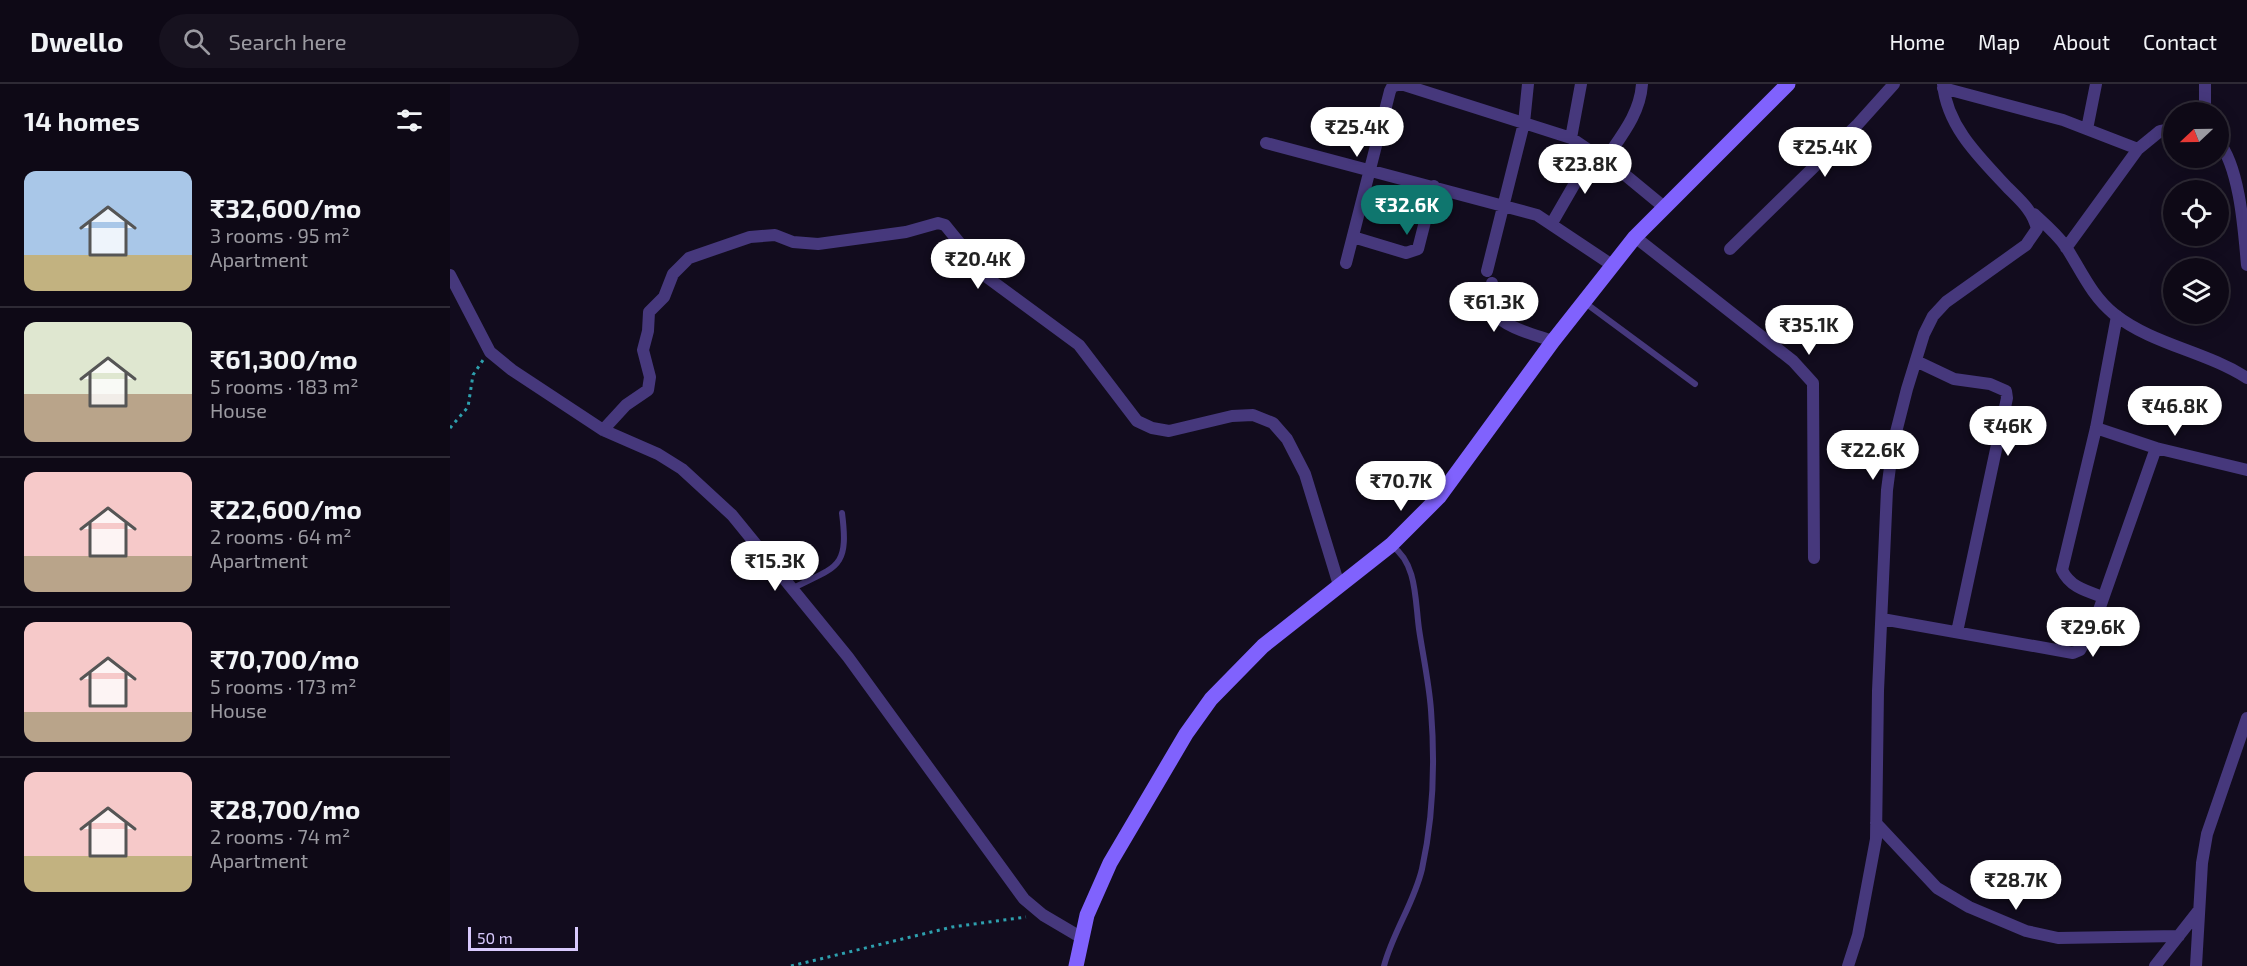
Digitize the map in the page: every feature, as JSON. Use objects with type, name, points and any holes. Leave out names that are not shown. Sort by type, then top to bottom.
[{"type":"street","points":[[1346,263],[1390,91],[1392,87],[1400,84],[1571,138],[1605,160],[1664,207]]},
{"type":"street","points":[[1487,271],[1524,123],[1528,84]]},
{"type":"street","points":[[1571,138],[1581,84]]},
{"type":"street","points":[[1605,160],[1636,112],[1641,100],[1642,84]]},
{"type":"street","points":[[1076,966],[1087,915],[1110,863],[1180,743],[1211,699],[1263,646],[1391,545],[1439,497],[1553,341],[1635,237],[1788,84]]},
{"type":"street","points":[[1730,249],[1858,124],[1894,84]]},
{"type":"street","points":[[2087,129],[2096,84]]},
{"type":"street","points":[[2205,84],[2205,102]]},
{"type":"street","points":[[1943,86],[2087,129],[2138,149]]},
{"type":"street","points":[[1943,86],[1954,123],[1967,142],[2066,248],[2088,287],[2117,316],[2138,330],[2216,361],[2247,378]]},
{"type":"street","points":[[2066,248],[2138,149],[2163,130]]},
{"type":"street","points":[[1266,143],[1504,204],[1537,215],[1612,265]]},
{"type":"street","points":[[1552,223],[1593,152]]},
{"type":"street","points":[[2229,162],[2243,225],[2247,264]]},
{"type":"street","points":[[1353,237],[1406,253],[1418,249],[1434,186]]},
{"type":"street","points":[[1848,966],[1858,935],[1867,893],[1876,823],[1887,490],[1893,444],[1924,334],[1933,316],[1946,302],[2014,254],[2033,236],[2037,229],[2030,210]]},
{"type":"street","points":[[603,430],[626,405],[648,390],[650,377],[643,350],[649,327],[648,312],[664,297],[673,274],[689,258],[762,235],[818,244],[906,232],[938,223],[945,225],[988,278],[1079,345],[1137,421],[1152,429],[1169,431],[1232,416],[1253,415],[1273,423],[1287,440],[1305,474],[1339,585]]},
{"type":"street","points":[[1635,237],[1793,361],[1813,383],[1814,558]]},
{"type":"street","points":[[450,275],[490,352],[512,370],[603,430],[658,454],[682,469],[732,515],[848,657],[1024,899],[1042,915],[1082,938]]},
{"type":"street","points":[[1492,283],[1493,311],[1504,321],[1553,341]]},
{"type":"street","points":[[2103,597],[2076,587],[2067,581],[2062,570],[2096,428],[2117,316]]},
{"type":"street","points":[[1916,361],[1954,379],[1990,384],[2006,391],[2007,398],[1957,632]]},
{"type":"street","points":[[2096,428],[2156,447],[2247,470]]},
{"type":"street","points":[[1882,619],[2073,653],[2087,640],[2156,447]]},
{"type":"street","points":[[2196,966],[2207,834],[2247,718]]},
{"type":"street","points":[[1876,823],[1937,888],[1969,907],[2026,931],[2058,938],[2179,936]]},
{"type":"street","points":[[2155,966],[2199,910]]},
{"type":"lane","points":[[1584,302],[1695,384]]},
{"type":"lane","points":[[792,588],[838,564],[843,555],[846,540],[842,513]]},
{"type":"lane","points":[[1384,966],[1422,869],[1430,804],[1432,741],[1431,709],[1413,585],[1408,564],[1402,553],[1391,545]]},
{"type":"path","points":[[450,428],[468,407],[473,375],[490,352]]},
{"type":"path","points":[[791,966],[952,927],[1042,915]]}]
